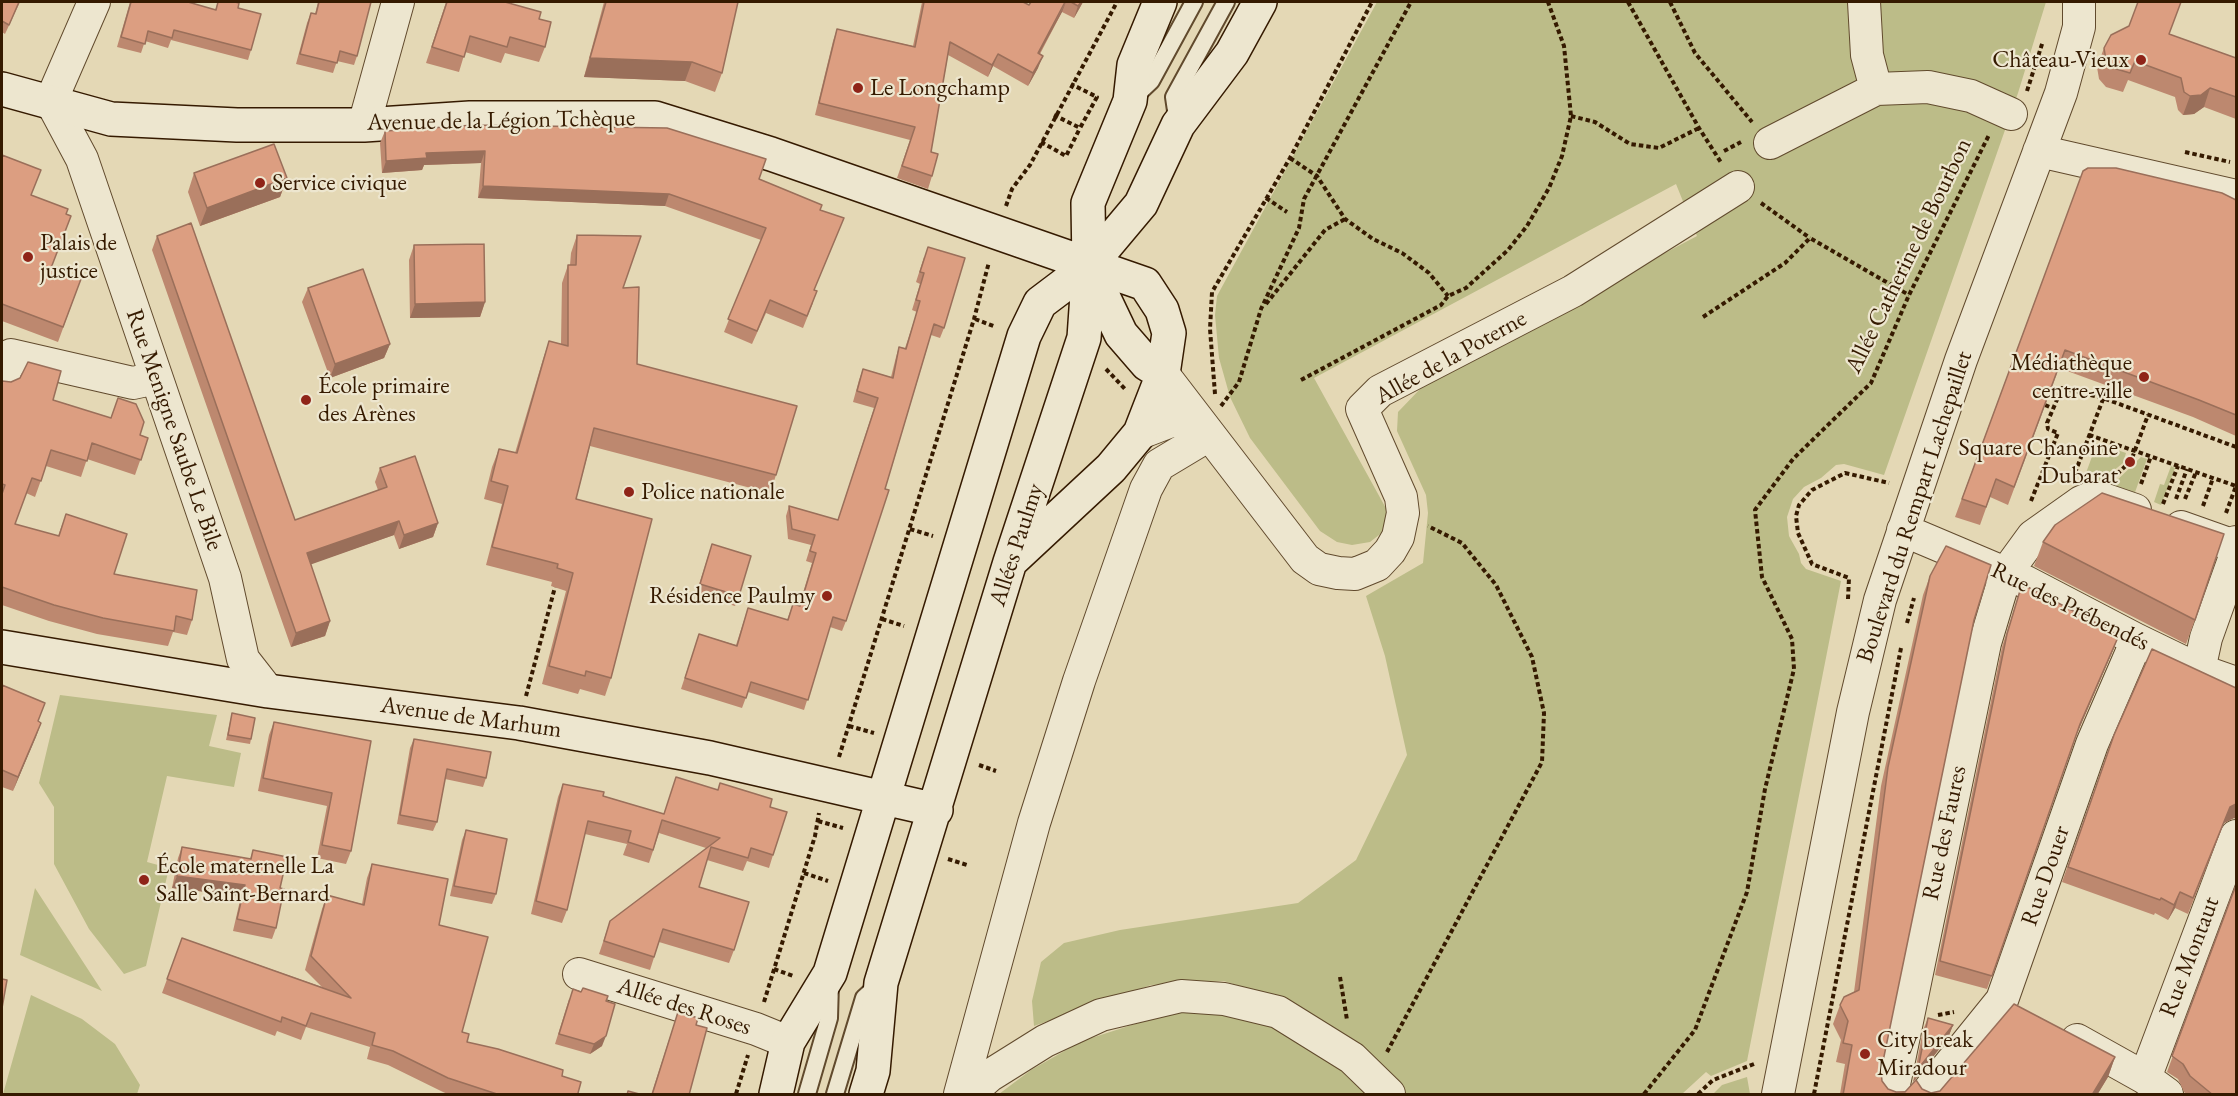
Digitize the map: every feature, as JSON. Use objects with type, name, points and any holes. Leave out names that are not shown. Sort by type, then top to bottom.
[{"type":"street","points":[[51,101],[94,2]]},
{"type":"street","points":[[364,125],[398,2]]},
{"type":"street","name":"Allées Paulmy","points":[[866,1095],[873,1071],[881,983],[936,810],[1010,562],[1084,338],[1089,266],[1088,203],[1130,101],[1134,65],[1160,2]]},
{"type":"street","points":[[776,1095],[788,1042],[885,797],[1024,336],[1040,303],[1089,266],[1141,204],[1178,125],[1232,53],[1260,2]]},
{"type":"street","points":[[1864,2],[1867,55],[1876,89]]},
{"type":"street","name":"Boulevard du Rempart Lachepaillet","points":[[1778,1095],[1853,712],[1880,600],[1961,360],[2073,55],[2079,27],[2079,2]]},
{"type":"street","points":[[1770,143],[1876,89],[1928,87],[1971,96],[2006,113]]},
{"type":"street","name":"Avenue de la Légion Tchèque","points":[[2,88],[111,119],[237,125],[364,125],[470,118],[655,118],[771,154],[1089,266]]},
{"type":"street","name":"Rue Menigne Saube Le Bile","points":[[51,101],[82,159],[225,578],[243,659],[268,691]]},
{"type":"street","points":[[2039,151],[2236,196]]},
{"type":"street","name":"Allée de la Poterne","points":[[1403,513],[1401,497],[1362,409],[1380,391],[1573,291],[1738,187]]},
{"type":"street","points":[[1010,562],[1111,468],[1140,433],[1163,374],[1169,333],[1162,310],[1152,291],[1145,284],[1089,266]]},
{"type":"street","points":[[1089,266],[1121,334],[1147,364],[1163,374],[1209,442],[1305,559],[1319,568],[1338,573],[1355,574],[1377,566],[1398,537],[1403,513]]},
{"type":"street","points":[[2,380],[11,355],[133,383],[156,378]]},
{"type":"street","points":[[1140,433],[1209,442]]},
{"type":"street","points":[[960,1095],[1034,823],[1079,681],[1146,489],[1159,465],[1209,442]]},
{"type":"street","name":"Rue des Faures","points":[[1892,1095],[1985,643],[2006,573],[2033,536],[2069,509],[2090,498],[2103,499],[2162,520]]},
{"type":"street","points":[[2162,520],[2229,544],[2236,542]]},
{"type":"street","name":"Rue des Prébendés","points":[[1903,530],[2006,573],[2136,640],[2199,670],[2236,683]]},
{"type":"street","points":[[2199,670],[2206,638],[2236,554]]},
{"type":"street","name":"Rue Douer","points":[[1926,1095],[2004,1009],[2092,744],[2136,640]]},
{"type":"street","name":"Avenue de Marhum","points":[[2,647],[268,691],[519,723],[711,758],[936,810]]},
{"type":"street","name":"Rue Montaut","points":[[2155,1086],[2236,836]]},
{"type":"street","name":"Allée des Roses","points":[[579,974],[756,1029],[788,1042]]},
{"type":"street","points":[[969,1095],[989,1077],[1046,1041],[1101,1015],[1181,996],[1224,999],[1278,1012],[1328,1041],[1381,1085]]},
{"type":"street","points":[[2053,1027],[2155,1086]]},
{"type":"lane","points":[[1130,101],[1151,81],[1194,2]]},
{"type":"lane","points":[[1178,125],[1174,96],[1226,2]]},
{"type":"lane","points":[[807,1095],[829,1018],[814,976]]},
{"type":"lane","name":"Allées Paulmy","points":[[835,1095],[864,998],[881,983]]},
{"type":"path","points":[[736,1095],[815,836],[823,783],[835,769],[974,319],[996,233],[1012,189],[1030,165],[1054,115],[1117,2]]},
{"type":"path","points":[[1372,2],[1290,158],[1212,292],[1210,328],[1217,411],[1239,382],[1261,309],[1299,228],[1304,200],[1411,2]]},
{"type":"path","points":[[1301,380],[1441,305],[1448,296],[1466,288],[1508,250],[1527,226],[1549,188],[1562,156],[1571,116],[1564,46],[1548,2]]},
{"type":"path","points":[[1628,2],[1699,128],[1738,187],[1810,238],[1909,295]]},
{"type":"path","points":[[1670,2],[1695,53],[1770,143]]},
{"type":"path","points":[[1041,142],[1066,156],[1097,97],[1071,84]]},
{"type":"path","name":"Allée Catherine de Bourbon","points":[[1644,1095],[1695,1030],[1747,892],[1765,789],[1794,669],[1792,639],[1762,577],[1755,510],[1792,459],[1871,383],[1909,295],[2006,113]]},
{"type":"path","points":[[1054,115],[1080,128]]},
{"type":"path","points":[[1571,116],[1595,122],[1630,144],[1659,148],[1699,128]]},
{"type":"path","points":[[1290,158],[1317,176],[1346,219],[1420,266],[1448,296]]},
{"type":"path","points":[[1266,198],[1287,212]]},
{"type":"path","points":[[1261,309],[1325,230],[1346,219]]},
{"type":"path","points":[[1703,317],[1785,263],[1810,238]]},
{"type":"path","points":[[2074,474],[2108,386]]},
{"type":"path","points":[[2058,433],[2048,429],[2052,408],[2062,388],[2103,398],[2236,447]]},
{"type":"path","points":[[2045,405],[2052,408]]},
{"type":"path","points":[[2135,450],[2148,415]]},
{"type":"path","points":[[2089,435],[2236,486]]},
{"type":"path","points":[[2162,520],[2178,466]]},
{"type":"path","points":[[2162,520],[2187,469]]},
{"type":"path","points":[[1381,1085],[1542,762],[1544,713],[1532,657],[1496,585],[1462,543],[1403,513]]},
{"type":"path","points":[[910,529],[936,537]]},
{"type":"path","points":[[519,723],[555,587]]},
{"type":"path","points":[[1905,628],[1916,592]]},
{"type":"path","points":[[882,619],[908,627]]},
{"type":"path","points":[[1814,1095],[1902,639]]},
{"type":"path","points":[[804,873],[828,881]]},
{"type":"path","points":[[774,969],[814,976]]},
{"type":"path","points":[[1340,977],[1347,1019]]},
{"type":"path","points":[[1908,1011],[1935,1016],[1959,1011],[2004,1009]]},
{"type":"green space","points":[[1377,2],[2046,2],[2018,93],[1884,475],[1844,464],[1836,465],[1821,478],[1804,487],[1793,499],[1787,517],[1789,536],[1806,569],[1841,581],[1747,1061],[1711,1076],[1706,1072],[1682,1094],[1401,1094],[1271,996],[1224,981],[1151,985],[1034,1026],[1032,1001],[1041,962],[1064,943],[1120,930],[1298,903],[1356,860],[1407,755],[1385,656],[1366,596],[1423,563],[1428,513],[1426,495],[1397,431],[1398,412],[1422,387],[1582,297],[1697,236],[1676,184],[1314,378],[1388,512],[1388,528],[1370,542],[1352,545],[1337,542],[1320,531],[1250,438],[1230,397],[1219,358],[1215,315],[1217,296]]},
{"type":"green space","points":[[2097,443],[2126,453],[2123,463],[2101,481],[2083,481]]},
{"type":"green space","points":[[2141,457],[2147,459],[2134,495],[2110,487]]},
{"type":"green space","points":[[2171,466],[2175,468],[2161,505],[2154,502],[2160,484],[2164,485]]},
{"type":"green space","points":[[60,695],[217,715],[209,746],[241,753],[234,787],[167,776],[147,862],[169,868],[146,966],[124,974],[89,929],[54,864],[54,807],[39,783]]},
{"type":"green space","points":[[35,888],[102,991],[20,955]]},
{"type":"green space","points":[[31,995],[82,1019],[115,1044],[140,1085],[137,1094],[3,1094]]},
{"type":"green space","points":[[1189,1012],[1256,1018],[1316,1049],[1375,1094],[999,1094],[1031,1070],[1082,1041],[1166,1014]]},
{"type":"green space","points":[[1747,1077],[1750,1094],[1713,1094],[1722,1085]]},
{"type":"building","points":[[2,2],[19,2],[9,25],[2,21]]},
{"type":"building","points":[[131,2],[188,2],[216,10],[218,2],[235,2],[239,3],[238,8],[261,14],[251,50],[174,30],[172,38],[148,31],[145,44],[121,37]]},
{"type":"building","points":[[319,2],[371,2],[357,56],[340,51],[337,63],[300,54],[311,13],[316,14]]},
{"type":"building","points":[[447,2],[505,2],[541,12],[539,19],[551,22],[545,47],[510,37],[507,47],[470,36],[464,57],[432,47]]},
{"type":"building","points":[[606,2],[738,2],[722,73],[692,62],[590,58]]},
{"type":"building","points":[[924,2],[1023,2],[1029,5],[1031,2],[1065,2],[1038,53],[1043,56],[1033,73],[998,54],[992,65],[950,42],[931,152],[938,154],[932,176],[902,166],[915,127],[819,103],[837,29],[915,47]]},
{"type":"building","name":"Château-Vieux","points":[[2138,2],[2181,2],[2169,34],[2236,58],[2236,97],[2210,88],[2201,95],[2190,96],[2184,92],[2181,78],[2135,61],[2130,73],[2113,68],[2106,60],[2104,48],[2111,35],[2129,26]]},
{"type":"building","points":[[475,125],[667,128],[766,159],[759,179],[822,205],[820,210],[844,218],[814,290],[817,291],[807,316],[770,300],[757,331],[728,319],[766,228],[669,194],[483,186],[485,151],[426,153],[427,158],[386,161],[385,131]]},
{"type":"building","points":[[274,144],[287,178],[207,208],[194,173]]},
{"type":"building","name":"Palais de justice","points":[[2,155],[41,170],[31,195],[68,209],[66,214],[71,216],[51,268],[81,279],[63,327],[2,304]]},
{"type":"building","points":[[2088,168],[2116,168],[2222,193],[2236,200],[2236,415],[2065,350],[2014,487],[1996,479],[1986,507],[1962,499],[2083,171]]},
{"type":"building","points":[[191,223],[295,520],[387,487],[380,468],[415,456],[438,523],[404,535],[399,521],[307,553],[330,621],[296,633],[157,236]]},
{"type":"building","points":[[577,235],[641,236],[623,288],[639,287],[637,364],[797,406],[776,475],[594,428],[576,499],[652,519],[611,678],[586,671],[585,676],[549,666],[573,573],[557,568],[558,564],[492,547],[508,486],[491,481],[499,449],[517,453],[549,341],[568,346],[568,265],[576,265]]},
{"type":"building","points":[[484,244],[485,302],[415,304],[414,245]]},
{"type":"building","points":[[928,247],[965,258],[944,328],[934,324],[885,489],[889,490],[846,621],[833,617],[808,700],[751,682],[746,698],[685,678],[699,634],[737,646],[748,608],[788,620],[793,604],[800,606],[816,553],[810,551],[815,535],[792,529],[789,506],[838,520],[878,398],[857,391],[863,369],[893,378],[899,347],[906,349],[920,301],[916,300],[924,273],[920,272]]},
{"type":"building","points":[[363,269],[390,344],[335,364],[308,288]]},
{"type":"building","points":[[28,362],[61,371],[53,400],[111,418],[118,398],[136,404],[144,422],[140,435],[148,438],[141,460],[92,443],[87,461],[51,450],[41,481],[32,478],[15,524],[59,536],[66,514],[127,534],[114,574],[197,590],[192,620],[176,616],[174,631],[103,618],[54,605],[2,587],[2,494],[5,485],[2,484],[2,381],[11,382],[20,378]]},
{"type":"building","points":[[2102,493],[2224,534],[2195,620],[2043,542],[2055,525]]},
{"type":"building","points":[[712,544],[751,556],[739,596],[700,584]]},
{"type":"building","points":[[1946,546],[1991,565],[1974,620],[1881,1071],[1882,1081],[1888,1089],[1896,1092],[1905,1092],[1916,1080],[1922,1089],[1931,1093],[1940,1091],[2014,1004],[2115,1057],[2092,1095],[1843,1095],[1852,1045],[1843,1043],[1848,1021],[1840,1005],[1844,997],[1859,990],[1888,767],[1930,576]]},
{"type":"building","points":[[2022,584],[2119,635],[2080,724],[1992,976],[1940,961],[2007,634]]},
{"type":"building","points":[[2152,649],[2236,688],[2236,804],[2230,807],[2193,898],[2180,892],[2174,905],[2161,898],[2160,900],[2068,867],[2114,735]]},
{"type":"building","points":[[2,685],[45,703],[38,721],[41,723],[18,777],[2,770]]},
{"type":"building","points":[[232,713],[255,718],[251,739],[228,735]]},
{"type":"building","points":[[274,722],[371,741],[351,851],[322,845],[332,793],[263,778]]},
{"type":"building","points":[[414,739],[491,752],[486,778],[447,769],[437,822],[400,815]]},
{"type":"building","points":[[676,777],[718,790],[720,783],[772,799],[770,807],[787,812],[773,855],[751,848],[748,858],[711,847],[699,887],[749,902],[734,950],[663,929],[654,957],[604,941],[610,921],[720,838],[662,820],[653,850],[628,842],[631,831],[588,821],[567,910],[536,901],[563,784],[604,792],[603,796],[664,814]]},
{"type":"building","points":[[466,830],[507,839],[496,894],[454,886]]},
{"type":"building","points":[[182,847],[251,859],[253,850],[287,857],[280,888],[284,889],[276,928],[237,919],[245,885],[177,876]]},
{"type":"building","points":[[372,864],[448,879],[439,925],[488,937],[462,1032],[469,1034],[467,1042],[498,1049],[563,1070],[562,1076],[581,1082],[578,1093],[580,1095],[500,1095],[448,1078],[393,1051],[372,1045],[375,1033],[311,1013],[306,1026],[282,1017],[281,1022],[167,979],[182,938],[351,998],[311,956],[327,895],[364,905]]},
{"type":"building","points":[[2236,885],[2236,1095],[2213,1095],[2190,1076],[2183,1064],[2172,1056]]},
{"type":"building","points":[[2,979],[7,980],[2,1008]]},
{"type":"building","points":[[583,988],[608,996],[606,1001],[615,1004],[606,1036],[594,1044],[559,1034],[573,989],[581,992]]},
{"type":"building","points":[[678,1012],[698,1018],[696,1025],[707,1028],[689,1095],[652,1095]]},
{"type":"building","points":[[1928,1018],[1953,1025],[1918,1069]]},
{"type":"building","points":[[628,1091],[643,1095],[627,1095]]},
{"type":"place","name":"Château-Vieux","points":[[2141,60]]},
{"type":"place","name":"Le Longchamp","points":[[858,88]]},
{"type":"place","name":"Service civique","points":[[260,183]]},
{"type":"place","name":"Palais de justice","points":[[28,257]]},
{"type":"place","name":"Médiathèque centre-ville","points":[[2144,377]]},
{"type":"place","name":"École primaire des Arènes","points":[[306,400]]},
{"type":"place","name":"Square Chanoine Dubarat","points":[[2130,462]]},
{"type":"place","name":"Police nationale","points":[[629,492]]},
{"type":"place","name":"Résidence Paulmy","points":[[827,596]]},
{"type":"place","name":"École maternelle La Salle Saint-Bernard","points":[[144,880]]},
{"type":"place","name":"City break Miradour","points":[[1865,1054]]}]
